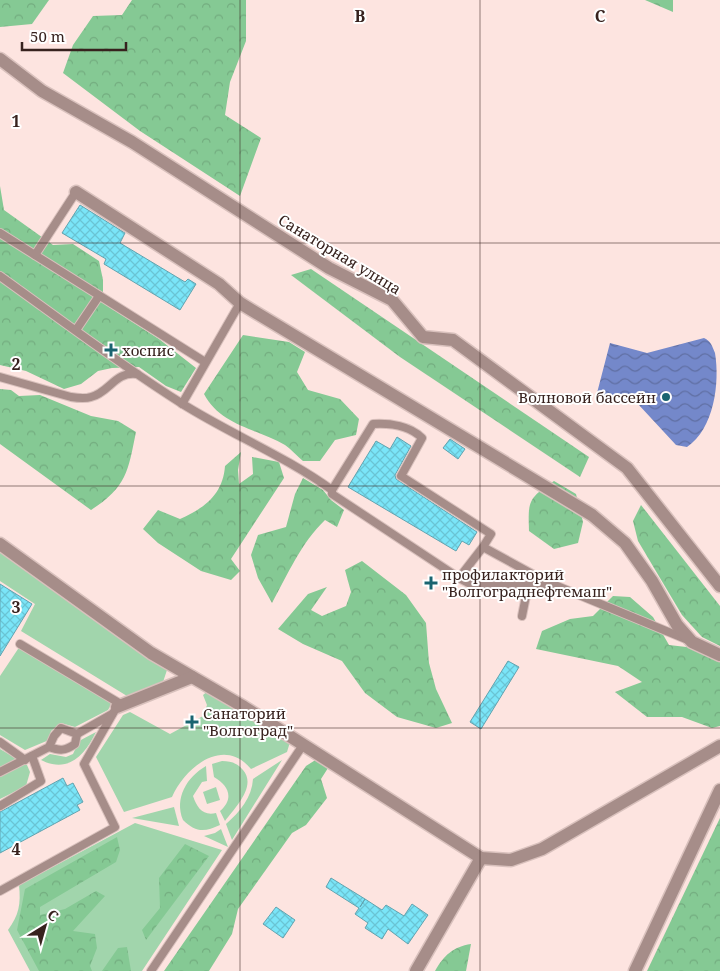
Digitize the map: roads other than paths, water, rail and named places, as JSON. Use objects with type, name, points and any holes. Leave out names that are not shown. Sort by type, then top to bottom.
[{"type":"street","name":"Санаторная улица","points":[[0,59],[42,91],[132,142],[329,268],[392,300],[423,338],[453,340],[551,411],[627,468],[720,586]]},
{"type":"street","points":[[76,192],[219,284],[240,303],[592,515],[625,543],[652,581],[677,625],[692,642],[720,655]]},
{"type":"street","points":[[0,544],[151,653],[303,745],[481,858],[512,860],[542,849],[720,746]]},
{"type":"street","points":[[115,710],[192,677]]},
{"type":"street","points":[[635,971],[720,790]]},
{"type":"street","points":[[416,971],[481,858]]},
{"type":"lane","points":[[35,255],[76,192]]},
{"type":"lane","points":[[0,233],[204,362]]},
{"type":"lane","points":[[0,276],[136,374],[182,404],[304,470],[332,490],[332,494],[459,578],[474,586],[554,585]]},
{"type":"lane","points":[[76,330],[99,296]]},
{"type":"lane","points":[[182,404],[204,362],[240,303]]},
{"type":"lane","points":[[0,377],[71,397],[83,398],[97,395],[123,374],[136,374]]},
{"type":"lane","points":[[332,490],[374,424],[384,423],[414,430],[422,438],[401,476],[491,534],[459,578]]},
{"type":"lane","points":[[483,547],[554,585],[692,642]]},
{"type":"lane","points":[[522,616],[528,586]]},
{"type":"lane","points":[[0,891],[116,827],[84,764],[118,703],[20,644]]},
{"type":"lane","points":[[50,747],[59,751],[67,750],[74,744],[77,734],[115,710]]},
{"type":"lane","points":[[0,772],[50,747],[54,736],[61,728],[77,734]]},
{"type":"lane","points":[[0,742],[29,758],[41,781],[0,806]]},
{"type":"lane","points":[[150,971],[303,745]]},
{"type":"water","name":"Волновой бассейн","points":[[704,338],[710,342],[715,353],[717,378],[713,404],[703,429],[687,447],[676,445],[638,404],[597,393],[610,343],[647,353]]},
{"type":"place","name":"хоспис","points":[[111,350]]},
{"type":"place","name":"Волновой бассейн","points":[[666,397]]},
{"type":"place","name":"профилакторий \"Волгограднефтемаш\"","points":[[431,583]]},
{"type":"place","name":"Санаторий \"Волгоград\"","points":[[192,722]]}]
